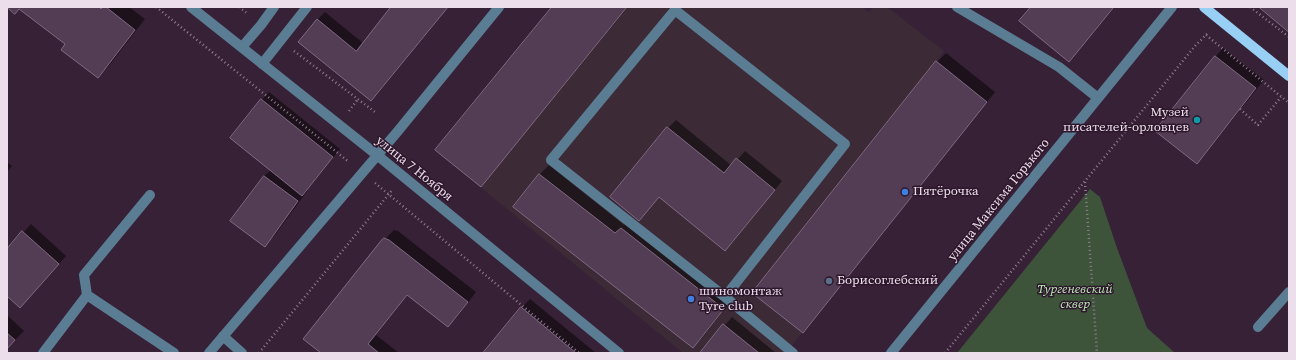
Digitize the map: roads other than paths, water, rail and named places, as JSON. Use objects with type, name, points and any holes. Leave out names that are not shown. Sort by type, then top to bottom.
[{"type":"main road","points":[[1204,7],[1289,76]]},
{"type":"street","name":"улица 7 Ноября","points":[[190,7],[377,155],[619,353]]},
{"type":"street","points":[[242,48],[274,7]]},
{"type":"street","points":[[262,64],[307,7]]},
{"type":"street","points":[[209,353],[403,125],[499,7]]},
{"type":"street","points":[[957,7],[1059,67],[1098,98]]},
{"type":"street","name":"улица Максима Горького","points":[[891,353],[1172,7]]},
{"type":"street","points":[[725,296],[845,144],[675,10],[551,160],[725,296],[793,353]]},
{"type":"street","points":[[43,353],[86,295],[84,275],[150,195]]},
{"type":"street","points":[[1258,327],[1289,292]]},
{"type":"street","points":[[86,295],[174,353]]},
{"type":"street","points":[[223,336],[242,353]]},
{"type":"place","name":"Музей писателей-орловцев","points":[[1197,120]]},
{"type":"place","name":"Пятёрочка","points":[[905,192]]},
{"type":"place","name":"Борисоглебский","points":[[829,281]]},
{"type":"place","name":"шиномонтаж Tyre club","points":[[691,299]]},
{"type":"park label","name":"Тургеневский сквер","points":[[1075,298]]}]
